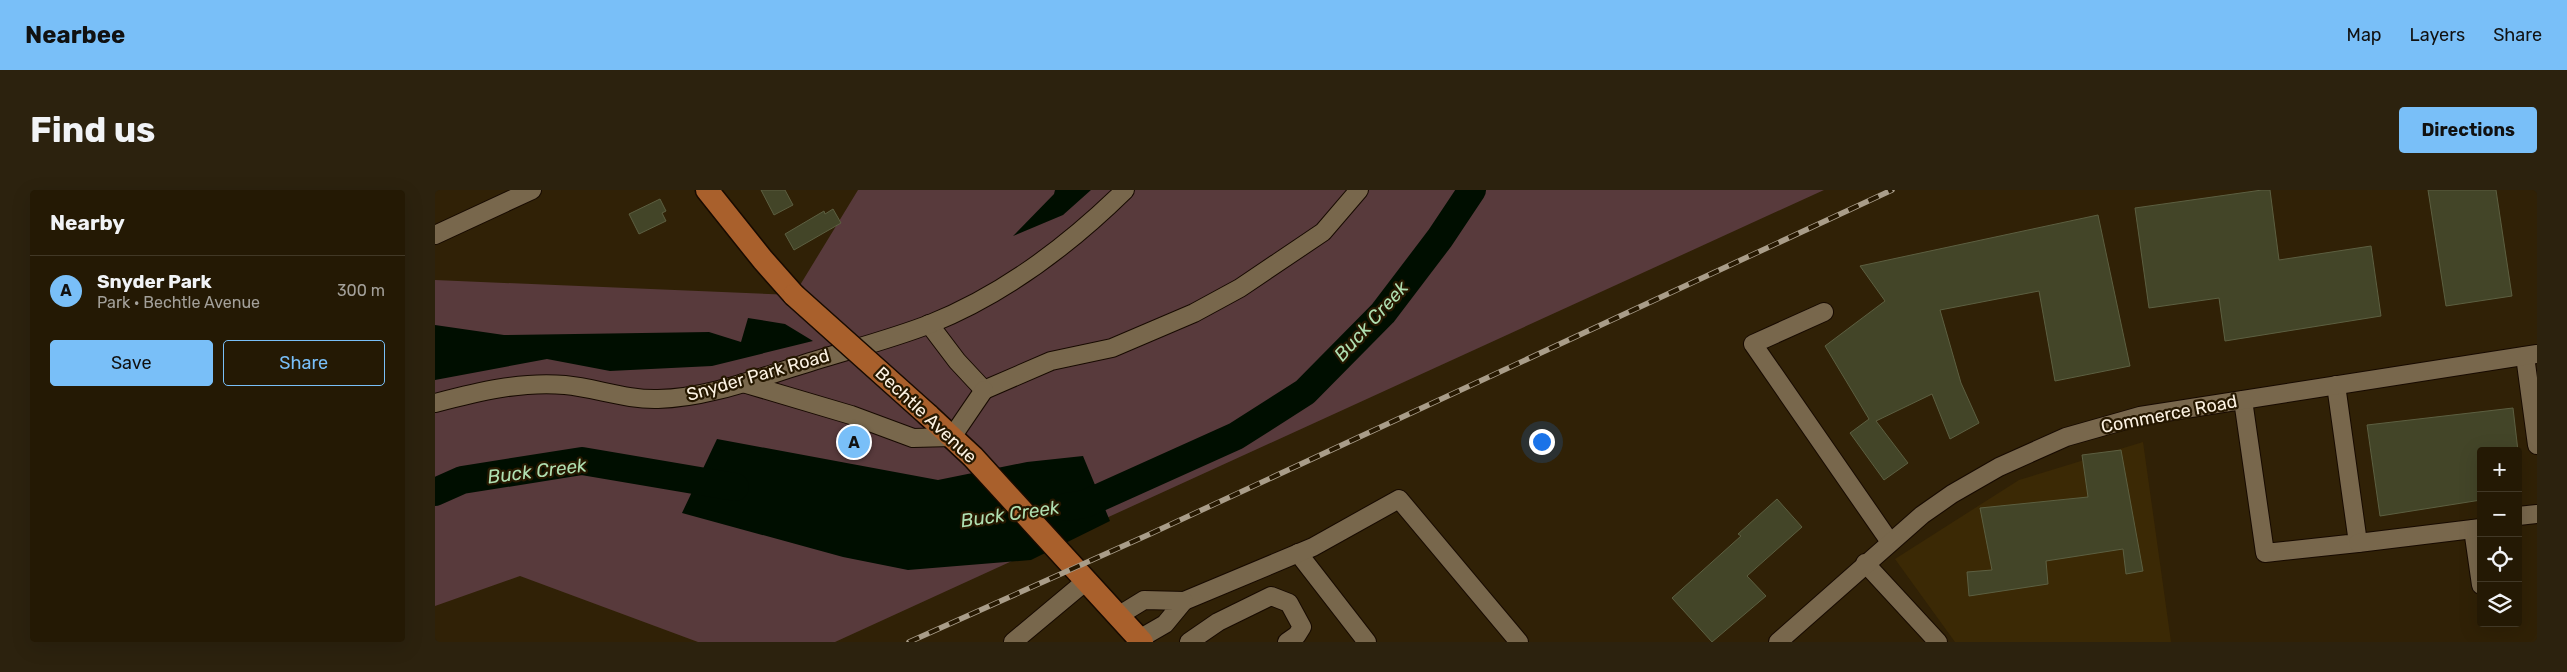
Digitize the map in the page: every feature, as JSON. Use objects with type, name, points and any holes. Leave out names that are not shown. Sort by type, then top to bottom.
[{"type":"main road","name":"Bechtle Avenue","points":[[707,190],[763,260],[794,295],[973,457],[1141,640]]},
{"type":"street","points":[[435,235],[532,190]]},
{"type":"street","name":"Snyder Park Road","points":[[435,403],[471,394],[536,384],[566,386],[657,399],[681,397],[743,383],[929,324],[960,311],[1041,263],[1067,243],[1125,190]]},
{"type":"street","points":[[743,383],[851,415],[913,438],[952,437],[984,390],[1051,361],[1112,348],[1202,309],[1248,283],[1323,232],[1359,190]]},
{"type":"street","points":[[1824,312],[1753,344],[1890,542]]},
{"type":"street","points":[[929,324],[957,360],[984,390]]},
{"type":"street","points":[[2531,355],[2537,445]]},
{"type":"street","name":"Commerce Road","points":[[1778,642],[1865,563],[1922,515],[1952,494],[1999,467],[2042,446],[2066,437],[2140,416],[2531,355]]},
{"type":"street","points":[[2336,385],[2358,543]]},
{"type":"street","points":[[2243,400],[2265,553],[2477,528]]},
{"type":"street","points":[[1118,616],[1144,600],[1184,601],[1313,547],[1399,499],[1519,642]]},
{"type":"street","points":[[2522,516],[2537,514]]},
{"type":"street","points":[[2478,537],[2481,582]]},
{"type":"street","points":[[1298,553],[1367,642]]},
{"type":"street","points":[[1865,563],[1938,642]]},
{"type":"street","points":[[1013,642],[1086,581]]},
{"type":"street","points":[[1189,642],[1218,622],[1271,596],[1289,603],[1302,626],[1297,635],[1287,642]]},
{"type":"street","points":[[1141,640],[1165,624],[1184,601]]},
{"type":"shaded area","points":[[858,190],[1824,190],[835,642],[698,642],[520,576],[435,606],[435,280],[794,295]]},
{"type":"shaded area","points":[[2143,442],[2171,642],[1955,642],[1895,559],[2019,480]]},
{"type":"water","points":[[1055,190],[1091,190],[1063,215],[1013,236],[1054,194]]},
{"type":"water","points":[[748,318],[785,324],[813,341],[712,366],[610,371],[547,359],[435,380],[435,325],[504,335],[709,332],[741,342]]},
{"type":"water","points":[[717,439],[938,480],[1027,462],[1083,456],[1110,521],[1031,560],[908,570],[843,557],[682,513]]},
{"type":"building","points":[[761,190],[785,190],[793,205],[774,215]]},
{"type":"building","points":[[2270,190],[2279,260],[2371,246],[2381,316],[2225,341],[2219,298],[2149,308],[2135,208]]},
{"type":"building","points":[[2428,190],[2496,190],[2512,296],[2446,306]]},
{"type":"building","points":[[660,199],[666,211],[662,213],[666,221],[639,234],[629,214]]},
{"type":"building","points":[[833,209],[841,223],[794,250],[785,234],[824,211],[825,214]]},
{"type":"building","points":[[2098,215],[2130,366],[2055,381],[2039,291],[1940,310],[1961,383],[1979,423],[1950,439],[1932,394],[1876,421],[1908,463],[1884,480],[1850,433],[1869,419],[1825,346],[1885,301],[1860,266]]},
{"type":"building","points":[[2513,408],[2518,447],[2477,447],[2477,501],[2380,516],[2367,425]]},
{"type":"building","points":[[2121,450],[2143,571],[2126,574],[2123,549],[2046,561],[2048,584],[1969,596],[1967,572],[1992,570],[1980,508],[2088,497],[2082,455]]},
{"type":"building","points":[[1777,499],[1802,527],[1747,576],[1766,596],[1712,642],[1672,598],[1741,536],[1738,534]]},
{"type":"waterway","name":"Buck Creek","points":[[1066,507],[1085,504],[1236,436],[1305,392],[1383,313],[1440,238],[1472,190]]},
{"type":"waterway","name":"Buck Creek","points":[[435,492],[462,480],[582,461],[735,487]]},
{"type":"railway","points":[[909,642],[1150,534],[1892,190]]},
{"type":"place","name":"Snyder Park","points":[[854,442]]}]
